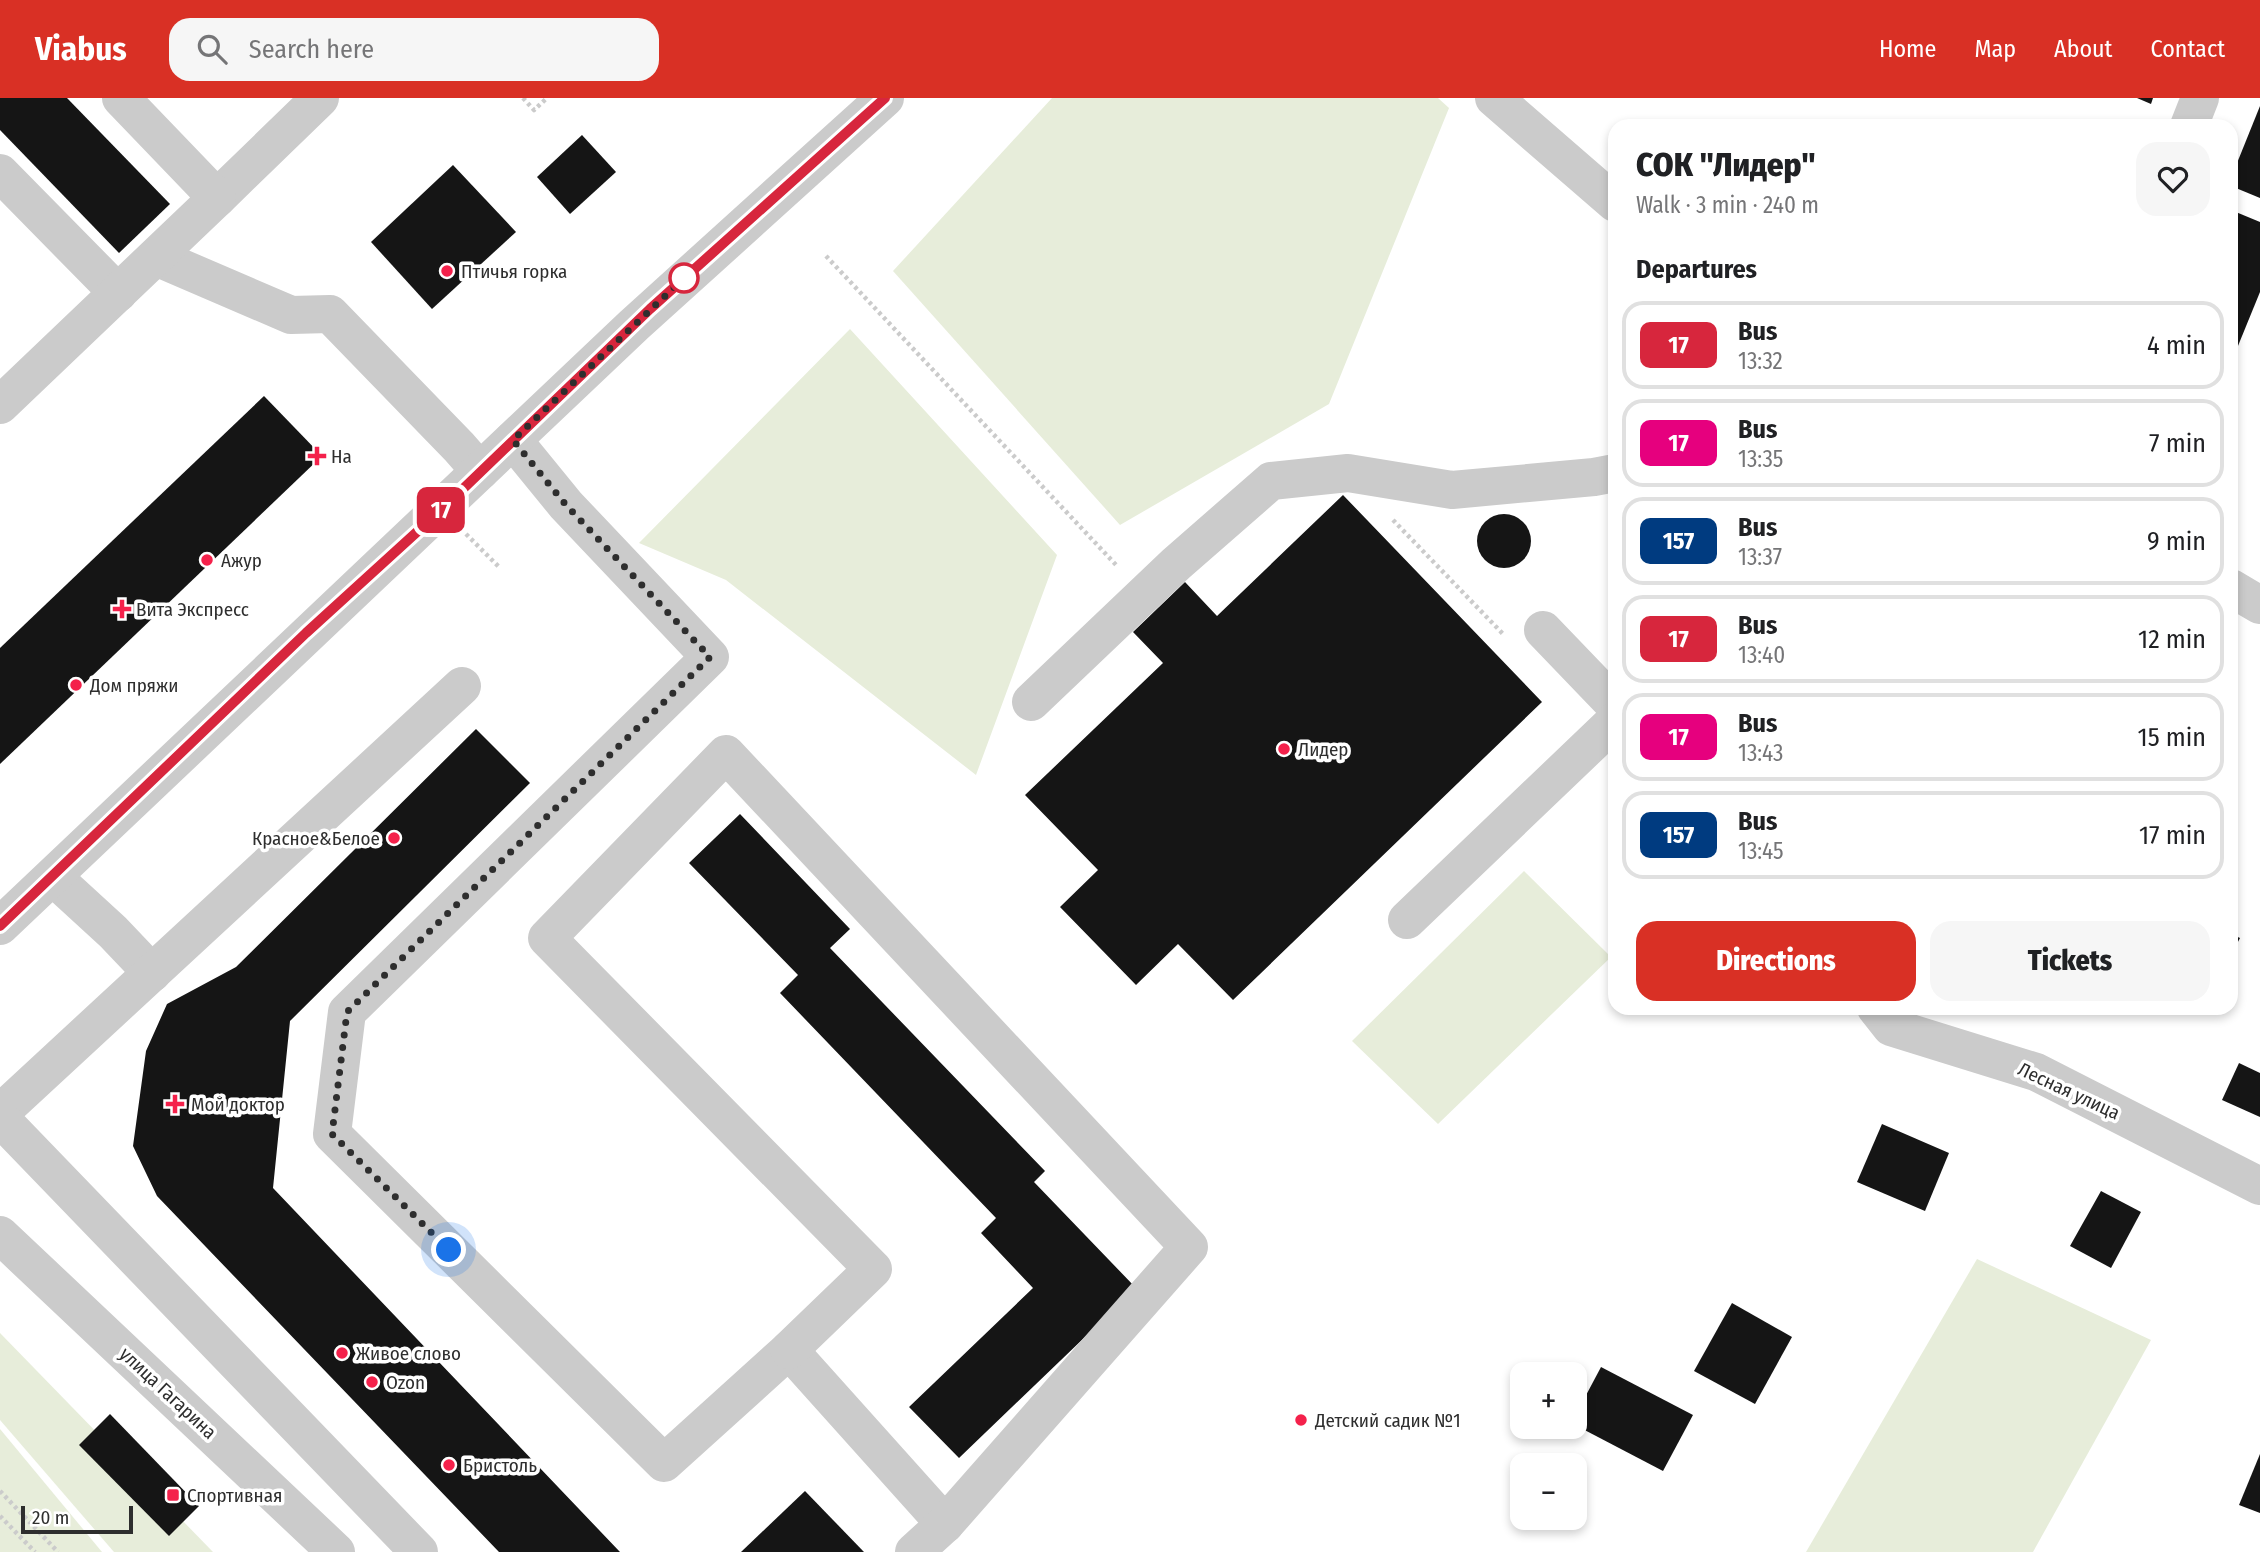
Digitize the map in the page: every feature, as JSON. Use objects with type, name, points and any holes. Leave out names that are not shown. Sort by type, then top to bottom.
[{"type":"street","points":[[121,98],[217,198]]},
{"type":"street","points":[[0,405],[320,98]]},
{"type":"street","points":[[0,926],[306,633],[684,278],[885,98]]},
{"type":"street","points":[[1494,98],[1608,197]]},
{"type":"street","points":[[2192,119],[2200,98]]},
{"type":"street","points":[[0,173],[118,293]]},
{"type":"street","points":[[156,257],[291,315],[330,314],[480,471]]},
{"type":"street","points":[[513,440],[566,505],[710,657],[347,1012],[332,1134],[664,1463],[789,1350],[873,1269],[547,938],[726,754],[1189,1247],[945,1524],[914,1552]]},
{"type":"street","points":[[1031,702],[1144,595],[1271,481],[1348,473],[1452,490],[1608,474]]},
{"type":"street","points":[[2238,591],[2260,605]]},
{"type":"street","points":[[1526,635],[1608,699]]},
{"type":"street","points":[[419,1552],[0,1116],[462,685]]},
{"type":"street","points":[[1407,920],[1608,728]]},
{"type":"street","points":[[53,877],[152,972]]},
{"type":"street","name":"Лесная улица","points":[[1882,1015],[1891,1027],[2036,1072],[2260,1186]]},
{"type":"street","name":"улица Гагарина","points":[[0,1235],[335,1552]]},
{"type":"street","points":[[789,1350],[945,1524]]},
{"type":"path","points":[[523,98],[534,110],[547,98]]},
{"type":"path","points":[[826,256],[1144,595]]},
{"type":"path","points":[[1348,473],[1526,635]]},
{"type":"path","points":[[0,1491],[58,1552]]},
{"type":"path","points":[[0,1516],[34,1552]]},
{"type":"green space","points":[[1052,98],[1438,98],[1449,108],[1329,404],[1120,525],[893,271]]},
{"type":"green space","points":[[850,329],[1057,555],[976,775],[726,580],[639,543]]},
{"type":"green space","points":[[1524,871],[1608,954],[1608,960],[1438,1124],[1352,1041]]},
{"type":"green space","points":[[1977,1259],[2151,1340],[2033,1552],[1806,1552]]},
{"type":"green space","points":[[0,1333],[213,1552],[114,1552],[0,1420]]},
{"type":"green space","points":[[0,1429],[102,1552],[0,1552]]},
{"type":"building","points":[[0,98],[67,98],[170,204],[119,253],[0,130]]},
{"type":"building","points":[[2137,98],[2153,98],[2151,104]]},
{"type":"building","points":[[2260,106],[2260,198],[2238,189],[2238,161]]},
{"type":"building","points":[[582,135],[616,172],[570,214],[537,177]]},
{"type":"building","points":[[453,165],[516,232],[432,309],[371,242]]},
{"type":"building","points":[[2238,213],[2260,222],[2260,292],[2238,346]]},
{"type":"building","points":[[264,396],[322,456],[0,764],[0,648]]},
{"type":"building","name":"Лидер","points":[[1343,495],[1542,702],[1233,1000],[1178,944],[1136,985],[1060,907],[1098,870],[1025,795],[1163,663],[1133,632],[1185,582],[1217,616]]},
{"type":"building","points":[[1504,514],[1523,522],[1531,541],[1523,560],[1504,568],[1485,560],[1477,541],[1485,522]]},
{"type":"building","points":[[476,729],[530,783],[290,1021],[273,1188],[620,1552],[499,1552],[157,1196],[133,1146],[146,1051],[167,1004],[236,967]]},
{"type":"building","points":[[740,814],[850,929],[830,948],[1045,1171],[1034,1182],[1136,1288],[959,1458],[909,1407],[1033,1288],[981,1233],[996,1218],[780,993],[798,975],[689,863]]},
{"type":"building","points":[[2239,1063],[2260,1073],[2260,1117],[2222,1100]]},
{"type":"building","points":[[1882,1124],[1949,1153],[1925,1211],[1857,1182]]},
{"type":"building","points":[[2101,1191],[2141,1212],[2111,1268],[2070,1246]]},
{"type":"building","points":[[1732,1303],[1792,1337],[1755,1404],[1694,1371]]},
{"type":"building","points":[[1601,1367],[1693,1415],[1663,1471],[1587,1431],[1587,1393]]},
{"type":"building","points":[[110,1414],[199,1506],[169,1536],[79,1445]]},
{"type":"building","points":[[2260,1454],[2260,1513],[2239,1505]]},
{"type":"building","points":[[805,1491],[864,1552],[741,1552]]},
{"type":"bus line","name":"17","points":[[0,926],[650,309],[885,98]]},
{"type":"place","name":"Птичья горка","points":[[447,271]]},
{"type":"place","name":"На","points":[[317,456]]},
{"type":"place","name":"Ажур","points":[[207,560]]},
{"type":"place","name":"Вита Экспресс","points":[[122,609]]},
{"type":"place","name":"Дом пряжи","points":[[76,685]]},
{"type":"place","name":"Лидер","points":[[1284,749]]},
{"type":"place","name":"Красное&Белое","points":[[394,838]]},
{"type":"place","name":"Мой доктор","points":[[175,1104]]},
{"type":"place","name":"Живое слово","points":[[342,1353]]},
{"type":"place","name":"Ozon","points":[[372,1382]]},
{"type":"place","name":"Детский садик №1","points":[[1301,1420]]},
{"type":"place","name":"Бристоль","points":[[449,1465]]},
{"type":"place","name":"Спортивная","points":[[173,1495]]},
{"type":"route","points":[[449,1250],[332,1134],[347,1012],[710,657],[566,505],[513,440],[684,278]]}]
